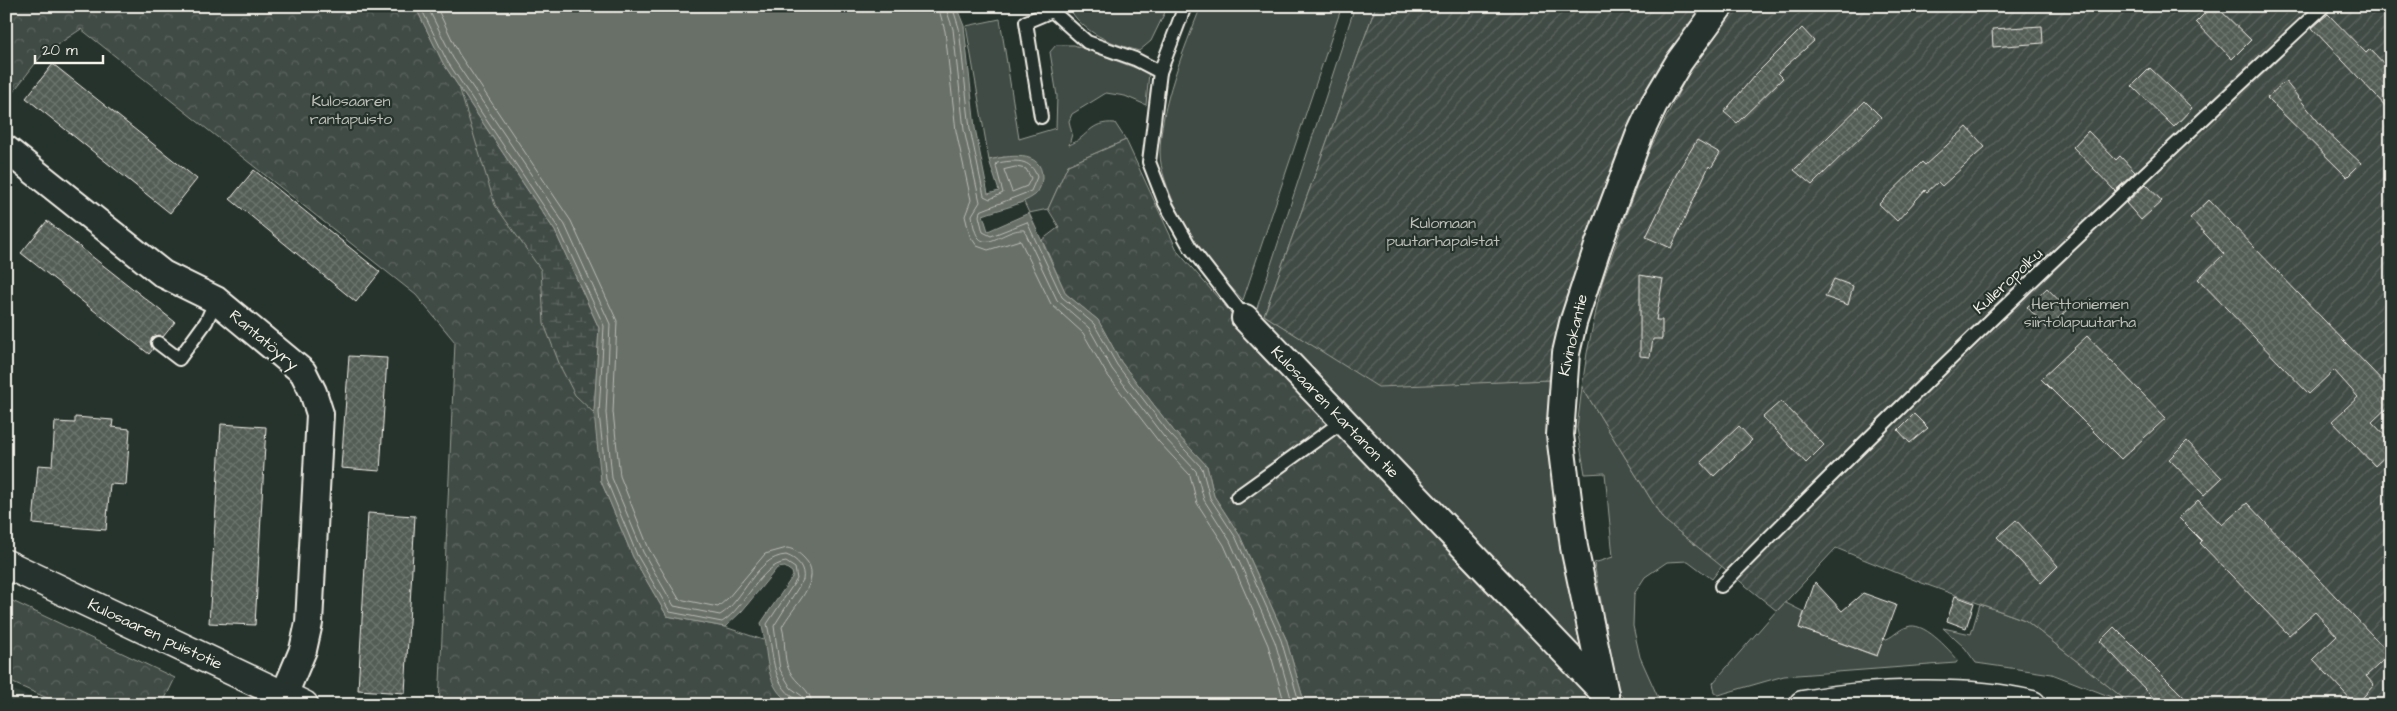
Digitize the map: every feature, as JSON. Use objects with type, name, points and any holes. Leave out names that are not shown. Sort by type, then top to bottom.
[{"type":"street","name":"Kivinokantie","points":[[1611,699],[1574,547],[1560,435],[1566,353],[1573,323],[1599,243],[1639,136],[1654,104],[1679,62],[1720,6]]},
{"type":"street","name":"Rantatöyry","points":[[6,149],[163,274],[216,300],[303,372],[313,392],[320,414],[309,623],[294,700]]},
{"type":"street","name":"Kulosaaren kartanon tie","points":[[1245,318],[1611,699]]},
{"type":"street","name":"Kulosaaren puistotie","points":[[6,564],[294,700]]},
{"type":"street","points":[[1803,705],[1869,697],[1918,696],[1979,698],[2032,705]]},
{"type":"lane","name":"Kulosaaren kartanon tie","points":[[1185,6],[1160,72],[1149,162],[1165,203],[1190,247],[1245,318]]},
{"type":"lane","name":"Kulleropolku","points":[[1721,586],[1816,488],[1951,357],[2324,6]]},
{"type":"lane","points":[[1041,117],[1026,22],[1051,9],[1087,42],[1135,59],[1160,72]]},
{"type":"lane","points":[[158,343],[179,359],[206,322],[216,300]]},
{"type":"lane","points":[[1237,497],[1344,421]]},
{"type":"shaded area","points":[[6,687],[48,705],[6,705]]},
{"type":"green space","name":"Kulosaaren rantapuisto","points":[[6,6],[415,6],[443,63],[555,231],[599,328],[601,481],[633,557],[667,616],[725,627],[766,641],[769,670],[775,685],[787,699],[797,705],[439,705],[455,342],[416,295],[81,29],[42,55],[6,101]]},
{"type":"green space","points":[[1068,6],[1168,6],[1151,41],[1139,51],[1118,45],[1099,36],[1081,24]]},
{"type":"green space","points":[[1201,6],[1342,6],[1243,300],[1211,265],[1192,237],[1170,194],[1161,165],[1161,135],[1168,97]]},
{"type":"green space","points":[[1355,6],[1376,6],[1264,315],[1378,386],[1549,380],[1568,557],[1591,672],[1256,311]]},
{"type":"green space","name":"Kulomaan puutarhapalstat","points":[[1376,6],[1695,6],[1700,10],[1701,15],[1623,143],[1558,327],[1549,380],[1378,387],[1264,315]]},
{"type":"green space","name":"Herttoniemen siirtolapuutarha","points":[[1740,6],[2391,6],[2391,705],[2132,705],[2025,620],[1922,583],[1836,548],[1777,611],[1663,519],[1582,387],[1587,353],[1602,283],[1648,153],[1692,66],[1722,25]]},
{"type":"green space","points":[[1000,19],[1019,139],[1056,128],[1057,96],[1050,52],[1056,45],[1074,45],[1149,73],[1146,105],[1125,96],[1106,93],[1072,114],[1069,121],[1072,134],[1069,145],[1076,142],[1094,127],[1106,123],[1115,123],[1126,140],[1068,165],[1048,209],[1029,213],[1023,200],[1034,194],[1040,186],[1041,177],[1038,164],[1004,157],[989,160],[966,26]]},
{"type":"green space","points":[[459,87],[555,231],[599,328],[594,413],[575,395],[561,368],[544,324],[541,270],[495,205]]},
{"type":"green space","points":[[1126,140],[1178,252],[1247,331],[1603,705],[1305,705],[1286,639],[1240,536],[1214,496],[1207,466],[1173,430],[1121,362],[1098,320],[1066,294],[1042,240],[1059,227],[1048,209],[1068,165]]},
{"type":"green space","points":[[1582,387],[1663,519],[1722,566],[1712,579],[1688,561],[1667,562],[1645,577],[1634,594],[1633,626],[1640,657],[1661,704],[1679,698],[1681,705],[1631,705],[1617,690],[1594,563],[1613,557],[1605,473],[1585,474],[1577,428]]},
{"type":"green space","points":[[6,598],[175,678],[162,705],[63,705],[6,680]]},
{"type":"green space","points":[[1784,602],[1804,612],[1799,628],[1876,656],[1883,640],[1890,638],[1904,628],[1913,626],[1928,631],[1958,660],[1956,663],[1784,676],[1719,695],[1715,693],[1713,683]]},
{"type":"green space","points":[[1980,604],[2025,620],[2132,705],[2052,674],[1976,663],[1965,648],[1943,628],[1971,634]]},
{"type":"water","points":[[415,6],[956,6],[964,26],[975,128],[988,194],[999,191],[989,160],[1014,156],[1023,157],[1037,162],[1041,169],[1042,178],[1039,190],[1035,195],[1017,204],[983,215],[988,231],[1029,213],[1066,294],[1098,320],[1121,362],[1173,430],[1207,466],[1214,496],[1240,536],[1286,639],[1305,705],[797,705],[783,697],[773,682],[761,623],[793,576],[792,572],[785,567],[777,568],[742,611],[725,627],[667,616],[633,557],[601,481],[594,413],[599,328],[555,231],[443,63]]},
{"type":"building","points":[[2212,6],[2216,6],[2251,40],[2232,59],[2196,22]]},
{"type":"building","points":[[2328,14],[2366,53],[2370,49],[2391,71],[2391,112],[2312,28]]},
{"type":"building","points":[[2042,26],[2043,43],[1993,47],[1992,29]]},
{"type":"building","points":[[1802,28],[1814,41],[1778,73],[1783,78],[1737,123],[1724,112],[1754,76]]},
{"type":"building","points":[[53,64],[197,179],[170,213],[26,98]]},
{"type":"building","points":[[2150,68],[2192,108],[2174,127],[2132,86]]},
{"type":"building","points":[[2285,81],[2326,131],[2361,163],[2347,177],[2267,98]]},
{"type":"building","points":[[1865,101],[1881,117],[1812,185],[1794,170]]},
{"type":"building","points":[[1967,127],[1985,147],[1942,186],[1938,182],[1927,192],[1925,190],[1897,221],[1879,204],[1922,162],[1925,165]]},
{"type":"building","points":[[2088,131],[2116,160],[2120,156],[2135,172],[2115,191],[2073,147]]},
{"type":"building","points":[[1697,140],[1720,153],[1711,168],[1709,166],[1671,248],[1646,237],[1678,171]]},
{"type":"building","points":[[254,170],[380,272],[356,302],[230,199]]},
{"type":"building","points":[[2146,184],[2162,201],[2141,220],[2126,203]]},
{"type":"building","points":[[2209,200],[2391,390],[2391,404],[2372,422],[2391,442],[2391,451],[2375,466],[2332,421],[2358,397],[2334,370],[2309,394],[2198,279],[2224,254],[2190,218]]},
{"type":"building","points":[[47,221],[175,322],[163,337],[159,335],[152,338],[150,342],[153,349],[149,354],[21,253]]},
{"type":"building","points":[[1640,275],[1663,279],[1656,320],[1662,320],[1662,339],[1653,339],[1650,357],[1640,356]]},
{"type":"building","points":[[1834,279],[1853,286],[1848,305],[1825,297]]},
{"type":"building","points":[[2047,288],[2068,310],[2047,328],[2027,307]]},
{"type":"building","points":[[2087,336],[2166,418],[2121,459],[2041,379]]},
{"type":"building","points":[[349,356],[387,358],[380,471],[341,468]]},
{"type":"building","points":[[1781,401],[1824,445],[1806,463],[1763,417]]},
{"type":"building","points":[[1914,414],[1928,428],[1910,443],[1898,430]]},
{"type":"building","points":[[75,417],[113,420],[112,427],[130,429],[126,485],[110,484],[106,530],[33,524],[38,465],[52,466],[55,422],[75,423]]},
{"type":"building","points":[[221,424],[266,427],[255,625],[209,623]]},
{"type":"building","points":[[1739,426],[1752,440],[1714,476],[1701,462]]},
{"type":"building","points":[[2187,441],[2222,478],[2204,495],[2169,459]]},
{"type":"building","points":[[2198,500],[2222,525],[2247,503],[2390,654],[2366,676],[2374,685],[2356,705],[2313,659],[2337,636],[2315,612],[2289,635],[2200,543],[2202,541],[2179,518]]},
{"type":"building","points":[[368,513],[415,516],[405,693],[358,690]]},
{"type":"building","points":[[2016,520],[2058,566],[2041,583],[1997,537]]},
{"type":"building","points":[[1815,582],[1842,611],[1863,593],[1896,605],[1877,656],[1799,628]]},
{"type":"building","points":[[1955,596],[1974,603],[1966,628],[1947,621]]},
{"type":"building","points":[[2114,627],[2192,705],[2160,705],[2100,641]]},
{"type":"railway","points":[[6,702],[13,705]]}]
